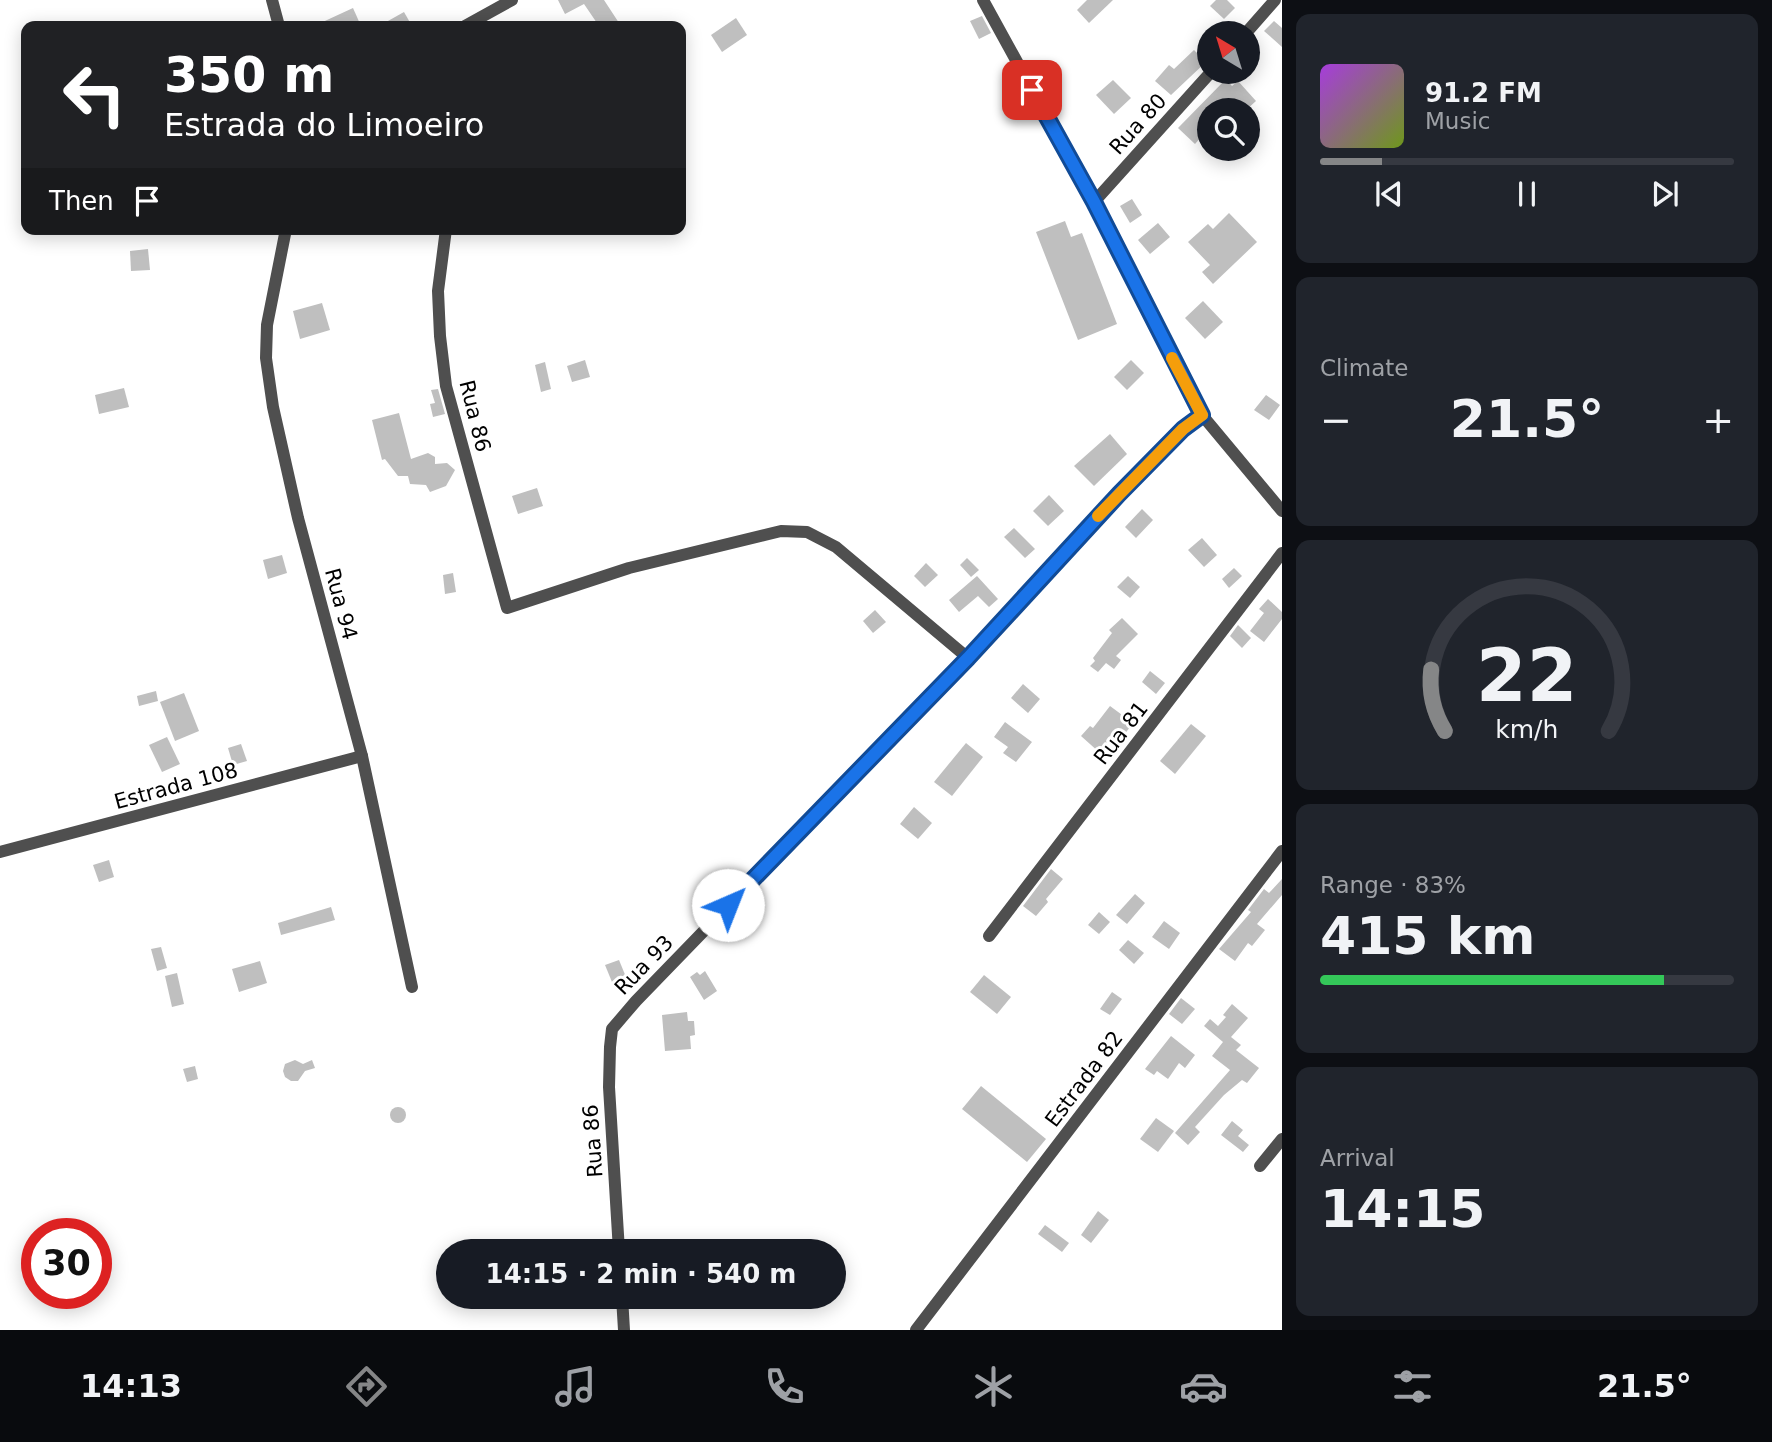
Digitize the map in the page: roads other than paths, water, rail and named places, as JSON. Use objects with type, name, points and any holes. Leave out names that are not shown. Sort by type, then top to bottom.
[{"type":"street","points":[[272,0],[278,21]]},
{"type":"street","points":[[485,20],[512,0]]},
{"type":"street","points":[[983,0],[1094,202],[1202,415],[1282,511]]},
{"type":"street","points":[[1257,21],[1275,0]]},
{"type":"street","name":"Rua 80","points":[[1094,202],[1200,84]]},
{"type":"street","name":"Rua 94","points":[[285,235],[267,325],[266,359],[271,395],[298,518],[362,756],[412,987]]},
{"type":"street","name":"Rua 86","points":[[445,235],[438,291],[446,387],[507,608],[629,568],[781,531],[807,532],[836,547],[968,658]]},
{"type":"street","name":"Rua 93","points":[[611,1029],[968,658],[1119,494],[1183,429],[1202,415]]},
{"type":"street","name":"Rua 81","points":[[989,936],[1282,552]]},
{"type":"street","name":"Estrada 108","points":[[0,852],[362,756]]},
{"type":"street","name":"Estrada 82","points":[[916,1330],[1282,851]]},
{"type":"street","name":"Rua 86","points":[[611,1029],[608,1087],[618,1239]]},
{"type":"street","points":[[1260,1166],[1282,1139]]},
{"type":"street","points":[[623,1309],[624,1330]]}]
